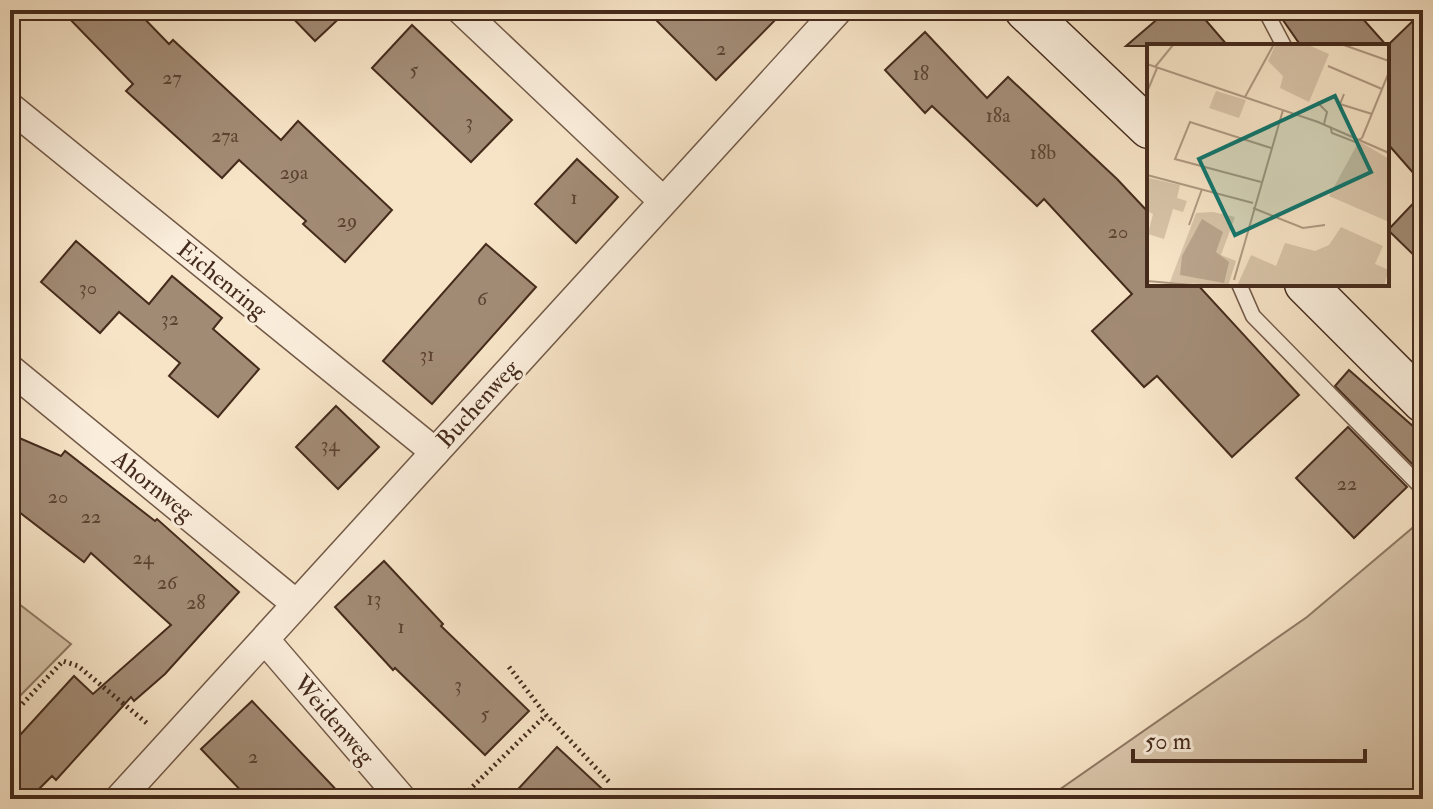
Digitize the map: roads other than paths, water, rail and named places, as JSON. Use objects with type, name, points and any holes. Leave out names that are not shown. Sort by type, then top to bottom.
[{"type":"street","points":[[461,10],[663,201]]},
{"type":"street","name":"Buchenweg","points":[[119,799],[838,10]]},
{"type":"street","points":[[1025,10],[1147,126]]},
{"type":"street","name":"Eichenring","points":[[10,107],[435,452]]},
{"type":"street","points":[[1307,286],[1423,402]]},
{"type":"street","name":"Ahornweg","points":[[10,369],[295,603]]},
{"type":"street","name":"Weidenweg","points":[[266,641],[402,799]]},
{"type":"lane","points":[[1265,10],[1283,44]]},
{"type":"lane","points":[[1240,286],[1253,316],[1423,489]]}]
